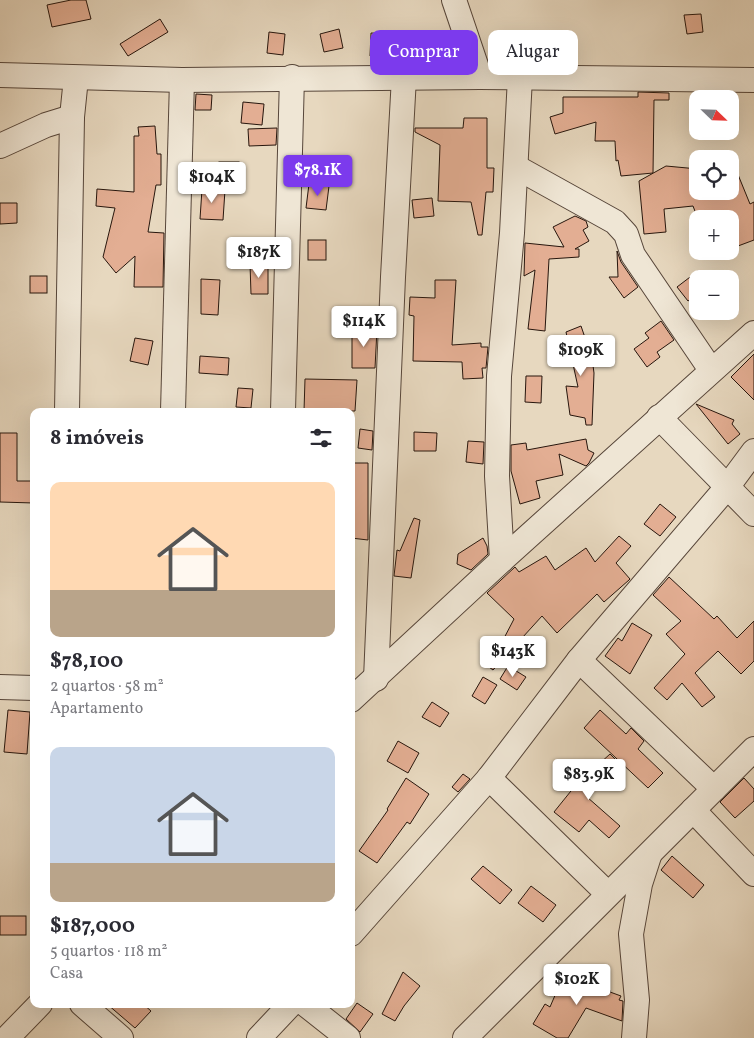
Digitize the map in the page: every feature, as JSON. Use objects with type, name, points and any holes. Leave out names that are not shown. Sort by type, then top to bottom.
[{"type":"street","points":[[454,0],[480,77]]},
{"type":"street","points":[[0,75],[182,80],[480,77],[754,80]]},
{"type":"street","points":[[502,560],[496,476],[499,376],[516,167],[520,77]]},
{"type":"street","points":[[67,408],[72,117],[76,78]]},
{"type":"street","points":[[283,408],[292,78]]},
{"type":"street","points":[[376,679],[393,277],[404,78]]},
{"type":"street","points":[[174,408],[182,80]]},
{"type":"street","points":[[0,146],[46,125],[72,117]]},
{"type":"street","points":[[516,167],[615,222],[626,234],[633,255],[711,370]]},
{"type":"street","points":[[355,697],[502,560],[754,333]]},
{"type":"street","points":[[659,417],[754,514]]},
{"type":"street","points":[[355,929],[489,778],[579,660],[728,486],[754,452]]},
{"type":"street","points":[[579,660],[714,789]]},
{"type":"street","points":[[0,687],[30,688]]},
{"type":"street","points":[[465,1038],[754,749]]},
{"type":"street","points":[[489,778],[608,894]]},
{"type":"street","points":[[694,810],[754,874]]},
{"type":"street","points":[[634,1038],[637,1000],[631,934],[640,884],[652,850]]},
{"type":"street","points":[[7,1038],[36,1008]]},
{"type":"street","points":[[86,1008],[120,1038]]},
{"type":"street","points":[[259,1038],[287,1008]]},
{"type":"street","points":[[310,1008],[348,1038]]},
{"type":"building","points":[[71,0],[86,0],[91,19],[52,27],[47,5]]},
{"type":"building","points":[[701,14],[703,32],[687,34],[684,15]]},
{"type":"building","points":[[160,19],[168,32],[128,56],[120,44]]},
{"type":"building","points":[[339,29],[343,48],[324,52],[320,34]]},
{"type":"building","points":[[269,32],[285,34],[283,55],[267,53]]},
{"type":"building","points":[[638,92],[669,93],[669,100],[654,100],[653,173],[621,176],[618,160],[616,161],[615,141],[595,141],[596,122],[555,134],[550,117],[563,113],[563,97],[638,97]]},
{"type":"building","points":[[196,94],[212,95],[211,110],[195,110]]},
{"type":"building","points":[[243,102],[264,104],[262,125],[241,123]]},
{"type":"building","points":[[464,118],[487,118],[487,168],[494,168],[493,192],[486,192],[482,235],[478,235],[471,202],[438,201],[440,145],[415,132],[415,128],[463,128]]},
{"type":"building","points":[[155,126],[157,154],[161,154],[161,185],[156,185],[148,232],[164,233],[163,287],[134,287],[135,256],[116,273],[103,257],[115,208],[96,206],[97,189],[134,192],[134,136],[139,136],[138,127]]},
{"type":"building","points":[[277,128],[276,145],[249,146],[248,129]]},
{"type":"building","points":[[219,162],[239,162],[239,179],[219,179]]},
{"type":"building","points":[[666,166],[689,168],[689,200],[739,200],[739,177],[750,204],[754,202],[754,240],[739,246],[739,210],[695,210],[693,206],[664,209],[666,232],[644,234],[639,181]]},
{"type":"building","points":[[309,184],[329,186],[326,210],[306,208]]},
{"type":"building","points":[[202,189],[225,190],[223,220],[200,219]]},
{"type":"building","points":[[432,198],[434,216],[414,218],[412,200]]},
{"type":"building","points":[[0,203],[17,203],[17,223],[0,224]]},
{"type":"building","points":[[575,216],[586,221],[588,227],[583,230],[589,241],[575,249],[579,249],[579,257],[549,259],[545,331],[528,329],[535,270],[524,276],[525,243],[564,247],[553,227]]},
{"type":"building","points":[[308,240],[326,240],[326,260],[308,260]]},
{"type":"building","points":[[617,251],[621,262],[638,287],[624,298],[609,277],[618,277]]},
{"type":"building","points":[[250,264],[268,264],[268,294],[251,294]]},
{"type":"building","points":[[30,276],[47,276],[47,293],[30,293]]},
{"type":"building","points":[[689,278],[689,300],[688,301],[677,287]]},
{"type":"building","points":[[201,279],[220,280],[218,315],[201,314]]},
{"type":"building","points":[[435,280],[456,280],[452,345],[481,343],[481,347],[488,347],[486,368],[482,368],[483,378],[463,379],[462,362],[413,361],[414,316],[409,315],[410,297],[435,298]]},
{"type":"building","points":[[661,321],[674,340],[657,352],[660,357],[647,367],[634,349],[649,338],[645,333]]},
{"type":"building","points":[[581,326],[592,358],[594,373],[592,425],[586,425],[585,418],[570,415],[566,386],[578,387],[566,332]]},
{"type":"building","points":[[352,328],[377,329],[375,368],[352,368]]},
{"type":"building","points":[[135,338],[153,341],[148,365],[130,361]]},
{"type":"building","points":[[754,354],[754,400],[731,377]]},
{"type":"building","points":[[200,356],[229,358],[228,375],[199,373]]},
{"type":"building","points":[[526,376],[542,376],[541,403],[525,402]]},
{"type":"building","points":[[305,379],[357,380],[355,411],[355,408],[304,408]]},
{"type":"building","points":[[238,388],[253,389],[251,408],[236,407]]},
{"type":"building","points":[[696,404],[734,420],[732,424],[740,434],[728,444]]},
{"type":"building","points":[[360,429],[373,431],[372,450],[358,448]]},
{"type":"building","points":[[414,432],[437,433],[436,451],[414,451]]},
{"type":"building","points":[[0,433],[17,433],[17,481],[30,481],[30,503],[0,502]]},
{"type":"building","points":[[586,439],[588,450],[594,453],[586,466],[559,454],[563,475],[536,481],[540,498],[520,504],[511,471],[511,445],[526,443],[527,450]]},
{"type":"building","points":[[468,441],[484,442],[483,464],[466,462]]},
{"type":"building","points":[[355,463],[368,463],[368,540],[355,538]]},
{"type":"building","points":[[660,504],[676,517],[660,536],[644,524]]},
{"type":"building","points":[[414,518],[420,520],[411,578],[394,576],[397,550],[400,551]]},
{"type":"building","points":[[619,536],[631,546],[616,563],[630,579],[604,602],[597,594],[557,633],[542,616],[493,670],[489,667],[514,619],[487,593],[515,567],[519,572],[546,556],[555,570],[586,548],[595,562]]},
{"type":"building","points":[[483,538],[488,554],[471,570],[457,564],[458,554]]},
{"type":"building","points":[[669,577],[714,619],[717,616],[737,638],[754,621],[754,661],[741,674],[718,651],[695,673],[715,697],[702,707],[682,683],[667,700],[654,688],[685,654],[666,634],[681,621],[653,595]]},
{"type":"building","points":[[632,623],[652,635],[630,674],[605,656],[618,638],[622,641]]},
{"type":"building","points":[[508,666],[526,677],[517,690],[500,679]]},
{"type":"building","points":[[483,677],[497,685],[485,704],[472,696]]},
{"type":"building","points":[[432,702],[449,713],[440,727],[422,717]]},
{"type":"building","points":[[8,710],[30,712],[27,754],[4,752]]},
{"type":"building","points":[[600,710],[626,734],[631,728],[644,741],[638,749],[663,773],[648,788],[584,728]]},
{"type":"building","points":[[398,741],[419,753],[408,773],[387,761]]},
{"type":"building","points":[[610,754],[620,764],[587,797],[620,826],[609,838],[589,820],[579,832],[554,812],[575,786]]},
{"type":"building","points":[[463,774],[470,779],[458,792],[452,787]]},
{"type":"building","points":[[406,778],[429,794],[410,824],[407,822],[377,863],[359,851],[388,810]]},
{"type":"building","points":[[744,778],[754,789],[754,801],[735,818],[720,802]]},
{"type":"building","points":[[672,856],[704,885],[693,898],[661,870]]},
{"type":"building","points":[[483,866],[512,890],[500,904],[471,879]]},
{"type":"building","points":[[531,886],[556,905],[543,922],[518,903]]},
{"type":"building","points":[[0,916],[26,916],[26,935],[0,935]]},
{"type":"building","points":[[403,972],[420,986],[395,1021],[382,1014]]},
{"type":"building","points":[[565,972],[601,985],[610,990],[610,992],[621,996],[619,1000],[623,1001],[622,1021],[586,1008],[568,1038],[557,1038],[533,1024],[545,1004],[550,1007]]},
{"type":"building","points":[[357,1003],[373,1014],[360,1032],[346,1019]]},
{"type":"building","points":[[112,1008],[148,1008],[151,1011],[135,1028]]}]
